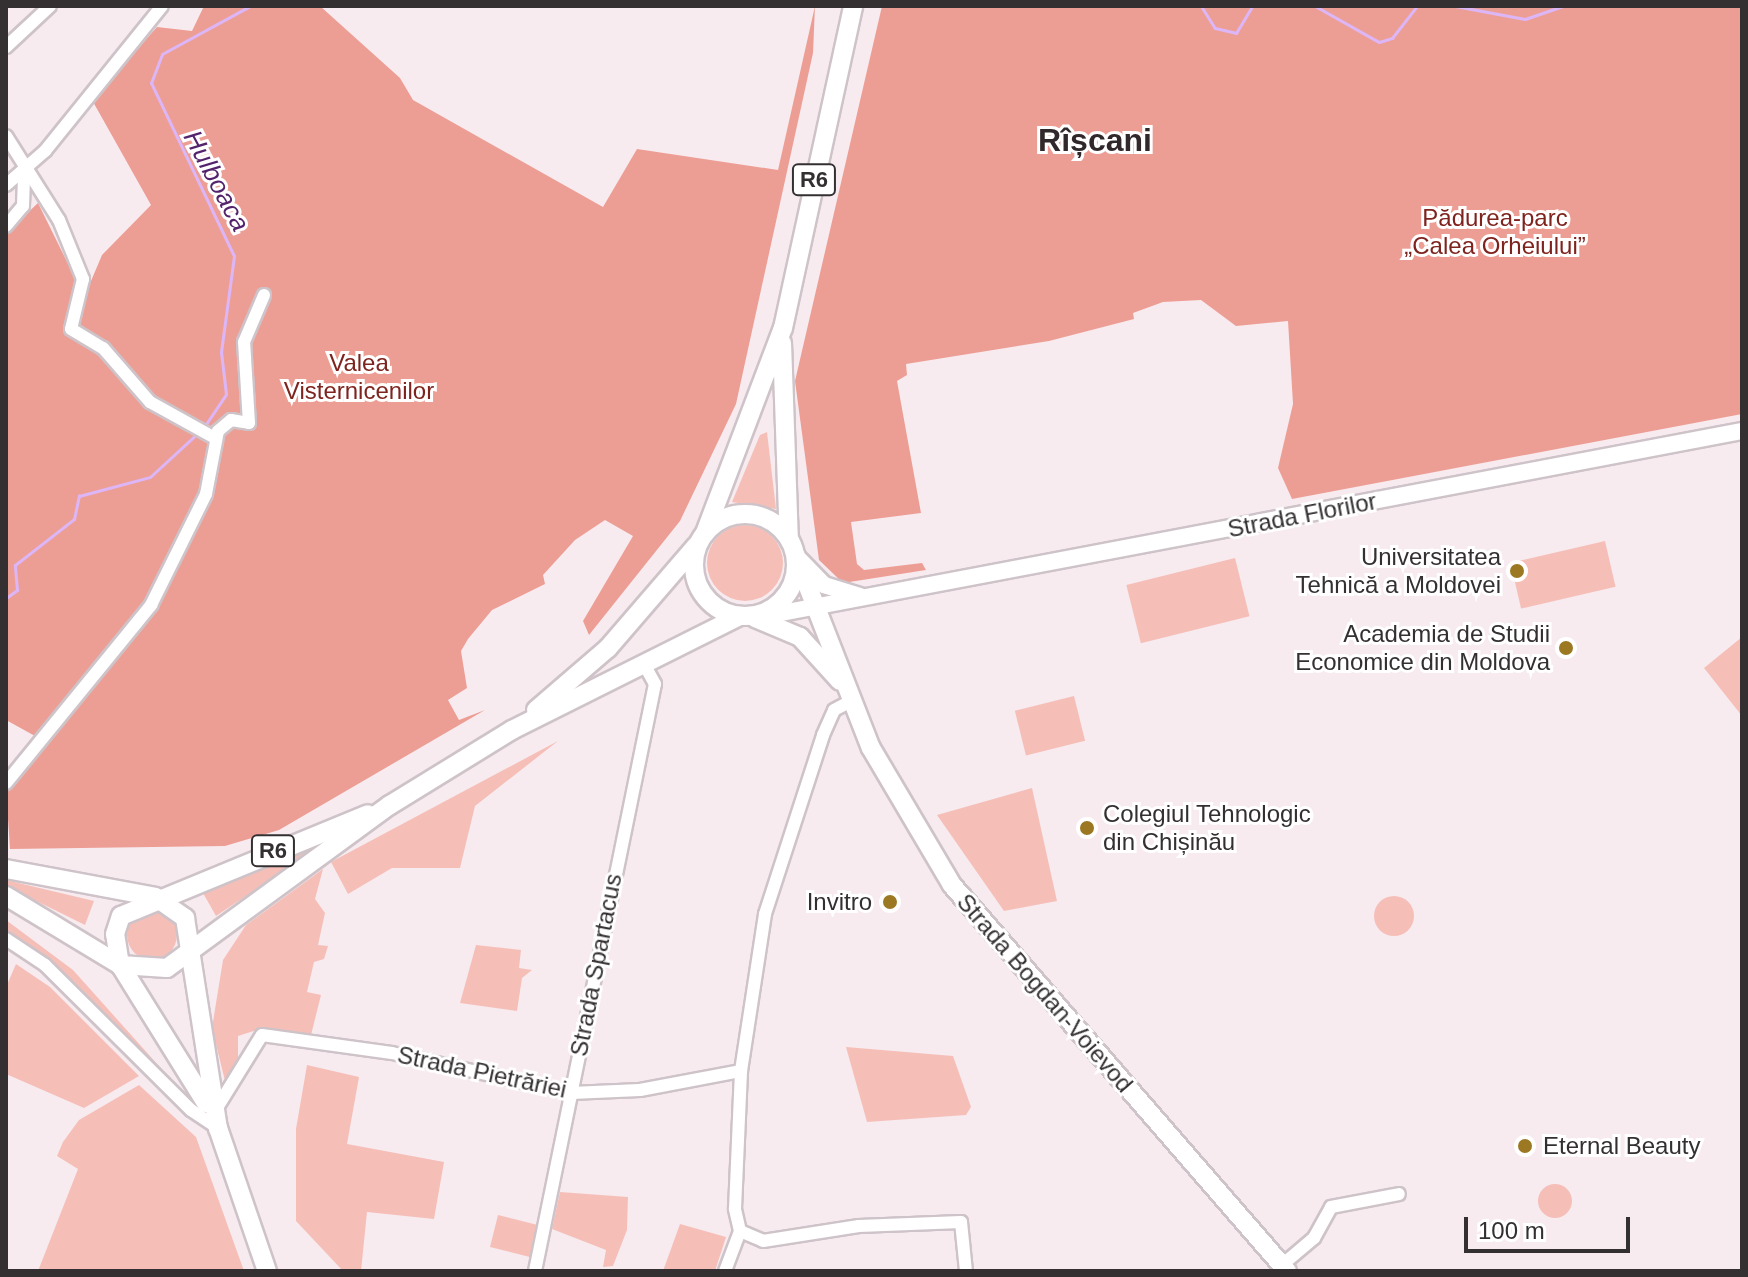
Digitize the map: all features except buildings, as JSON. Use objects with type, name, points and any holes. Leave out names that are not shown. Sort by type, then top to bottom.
[{"type":"main road","name":"R6","points":[[746,618],[701,592],[701,539],[783,328],[853,6]]},
{"type":"main road","name":"R6","points":[[783,328],[793,547]]},
{"type":"main road","name":"Strada Florilor","points":[[746,618],[819,608],[862,597],[1742,431]]},
{"type":"main road","points":[[512,730],[608,648],[701,539],[748,514],[793,547],[792,586],[746,618]]},
{"type":"main road","name":"Strada Florilor","points":[[793,547],[824,585],[862,597]]},
{"type":"main road","name":"Strada Bogdan-Voievod","points":[[793,547],[832,637],[848,694],[898,802],[973,912],[1285,1268]]},
{"type":"main road","points":[[832,637],[840,610],[862,597]]},
{"type":"main road","name":"R6","points":[[6,896],[120,965],[159,971],[192,951],[390,805],[512,730],[643,662],[746,618]]},
{"type":"main road","name":"Strada Bogdan-Voievod","points":[[746,618],[800,637],[848,694]]},
{"type":"main road","name":"R6","points":[[120,965],[118,921],[155,897],[390,805]]},
{"type":"main road","points":[[6,869],[155,897],[180,910],[192,951],[217,1120],[267,1271]]},
{"type":"main road","points":[[120,965],[217,1120]]},
{"type":"street","points":[[6,47],[50,6]]},
{"type":"street","points":[[6,185],[24,175],[162,6]]},
{"type":"street","points":[[6,136],[24,175],[59,220],[83,279],[71,329],[103,348],[150,402],[215,438]]},
{"type":"street","points":[[6,226],[23,206],[24,175]]},
{"type":"street","points":[[6,783],[151,605],[206,494],[215,438],[231,420],[249,423],[244,342],[264,295]]},
{"type":"street","name":"Strada Spartacus","points":[[535,1271],[655,684],[643,662]]},
{"type":"street","points":[[725,1271],[740,1231],[735,1201],[741,1071],[781,856],[834,710],[848,694]]},
{"type":"street","points":[[6,939],[51,970],[191,1110],[217,1120]]},
{"type":"street","name":"Strada Pietrăriei","points":[[217,1120],[255,1038],[318,1040],[571,1093],[640,1090],[741,1071]]},
{"type":"street","points":[[1285,1268],[1314,1238],[1331,1207],[1399,1194]]},
{"type":"street","points":[[740,1231],[763,1241],[859,1226],[961,1222],[966,1271]]},
{"type":"shaded area","points":[[767,432],[776,509],[732,502],[760,435]]},
{"type":"shaded area","points":[[745,525],[759,528],[772,536],[780,549],[783,563],[780,577],[772,590],[759,598],[745,601],[731,598],[718,590],[710,577],[707,563],[710,549],[718,536],[731,528]]},
{"type":"shaded area","points":[[1605,541],[1616,587],[1521,609],[1510,563]]},
{"type":"shaded area","points":[[1235,558],[1250,616],[1141,643],[1126,585]]},
{"type":"shaded area","points":[[1742,637],[1742,716],[1704,668]]},
{"type":"shaded area","points":[[1074,696],[1085,741],[1026,755],[1015,711]]},
{"type":"shaded area","points":[[558,741],[475,806],[460,868],[392,868],[348,894],[331,862]]},
{"type":"shaded area","points":[[1032,788],[1057,901],[1004,911],[937,815]]},
{"type":"shaded area","points":[[315,847],[216,916],[203,893]]},
{"type":"shaded area","points":[[323,869],[315,899],[325,913],[318,945],[328,946],[324,959],[314,962],[307,992],[321,995],[310,1039],[257,1030],[238,1036],[238,1065],[226,1085],[212,1028],[223,960],[246,925]]},
{"type":"shaded area","points":[[6,880],[94,901],[85,925],[6,886]]},
{"type":"shaded area","points":[[1394,896],[1408,902],[1414,916],[1408,930],[1394,936],[1380,930],[1374,916],[1380,902]]},
{"type":"shaded area","points":[[152,910],[170,917],[177,935],[170,953],[152,960],[134,953],[127,935],[134,917]]},
{"type":"shaded area","points":[[6,920],[73,970],[175,1084],[64,973],[6,934]]},
{"type":"shaded area","points":[[476,945],[521,950],[519,968],[532,970],[522,978],[517,1011],[460,1003]]},
{"type":"shaded area","points":[[16,964],[50,987],[139,1076],[84,1108],[6,1074],[6,987]]},
{"type":"shaded area","points":[[846,1047],[953,1056],[971,1107],[966,1115],[867,1122]]},
{"type":"shaded area","points":[[307,1065],[359,1077],[347,1144],[444,1162],[434,1219],[367,1212],[361,1271],[343,1271],[296,1221],[296,1129]]},
{"type":"shaded area","points":[[139,1085],[196,1137],[244,1271],[38,1271],[78,1169],[57,1156],[63,1142],[79,1120]]},
{"type":"shaded area","points":[[1555,1184],[1567,1189],[1572,1201],[1567,1213],[1555,1218],[1543,1213],[1538,1201],[1543,1189]]},
{"type":"shaded area","points":[[560,1192],[628,1197],[627,1230],[613,1266],[603,1267],[606,1250],[552,1229]]},
{"type":"shaded area","points":[[498,1215],[539,1225],[531,1257],[490,1247]]},
{"type":"shaded area","points":[[680,1224],[726,1237],[715,1271],[663,1271]]},
{"type":"green space","name":"Valea Visternicenilor","points":[[204,6],[320,6],[400,78],[413,100],[603,207],[637,149],[778,170],[815,6],[813,53],[736,404],[680,521],[589,635],[583,621],[633,536],[605,520],[575,540],[543,575],[545,584],[492,610],[468,639],[461,651],[467,688],[448,700],[459,720],[485,710],[279,830],[225,846],[10,849],[6,789],[44,741],[6,720],[6,233],[38,203],[79,286],[91,281],[102,255],[151,205],[92,100],[157,27],[192,31]]},
{"type":"green space","name":"Pădurea-parc „Calea Orheiului”","points":[[882,6],[1742,6],[1742,414],[1292,499],[1278,468],[1293,404],[1288,321],[1236,326],[1201,300],[1163,302],[1133,313],[1134,319],[1049,341],[906,364],[907,375],[897,381],[921,513],[851,522],[857,564],[864,570],[922,563],[926,570],[843,583],[819,560],[795,381]]},
{"type":"waterway","name":"Hulboaca","points":[[206,424],[226,394],[221,352],[234,256],[151,83],[162,54],[250,6]]},
{"type":"waterway","name":"Hulboaca","points":[[1201,6],[1215,28],[1236,33],[1252,6]]},
{"type":"waterway","name":"Hulboaca","points":[[1315,6],[1379,42],[1392,38],[1417,6]]},
{"type":"waterway","name":"Hulboaca","points":[[1455,6],[1525,19],[1563,6]]},
{"type":"waterway","name":"Hulboaca","points":[[6,598],[17,590],[15,565],[74,519],[79,496],[150,477],[199,432]]},
{"type":"place","name":"Universitatea Tehnică a Moldovei","points":[[1517,571]]},
{"type":"place","name":"Academia de Studii Economice din Moldova","points":[[1566,648]]},
{"type":"place","name":"Colegiul Tehnologic din Chișinău","points":[[1087,828]]},
{"type":"place","name":"Invitro","points":[[890,902]]},
{"type":"place","name":"Eternal Beauty","points":[[1525,1146]]},
{"type":"district","name":"Rîșcani","points":[[1095,140]]}]
